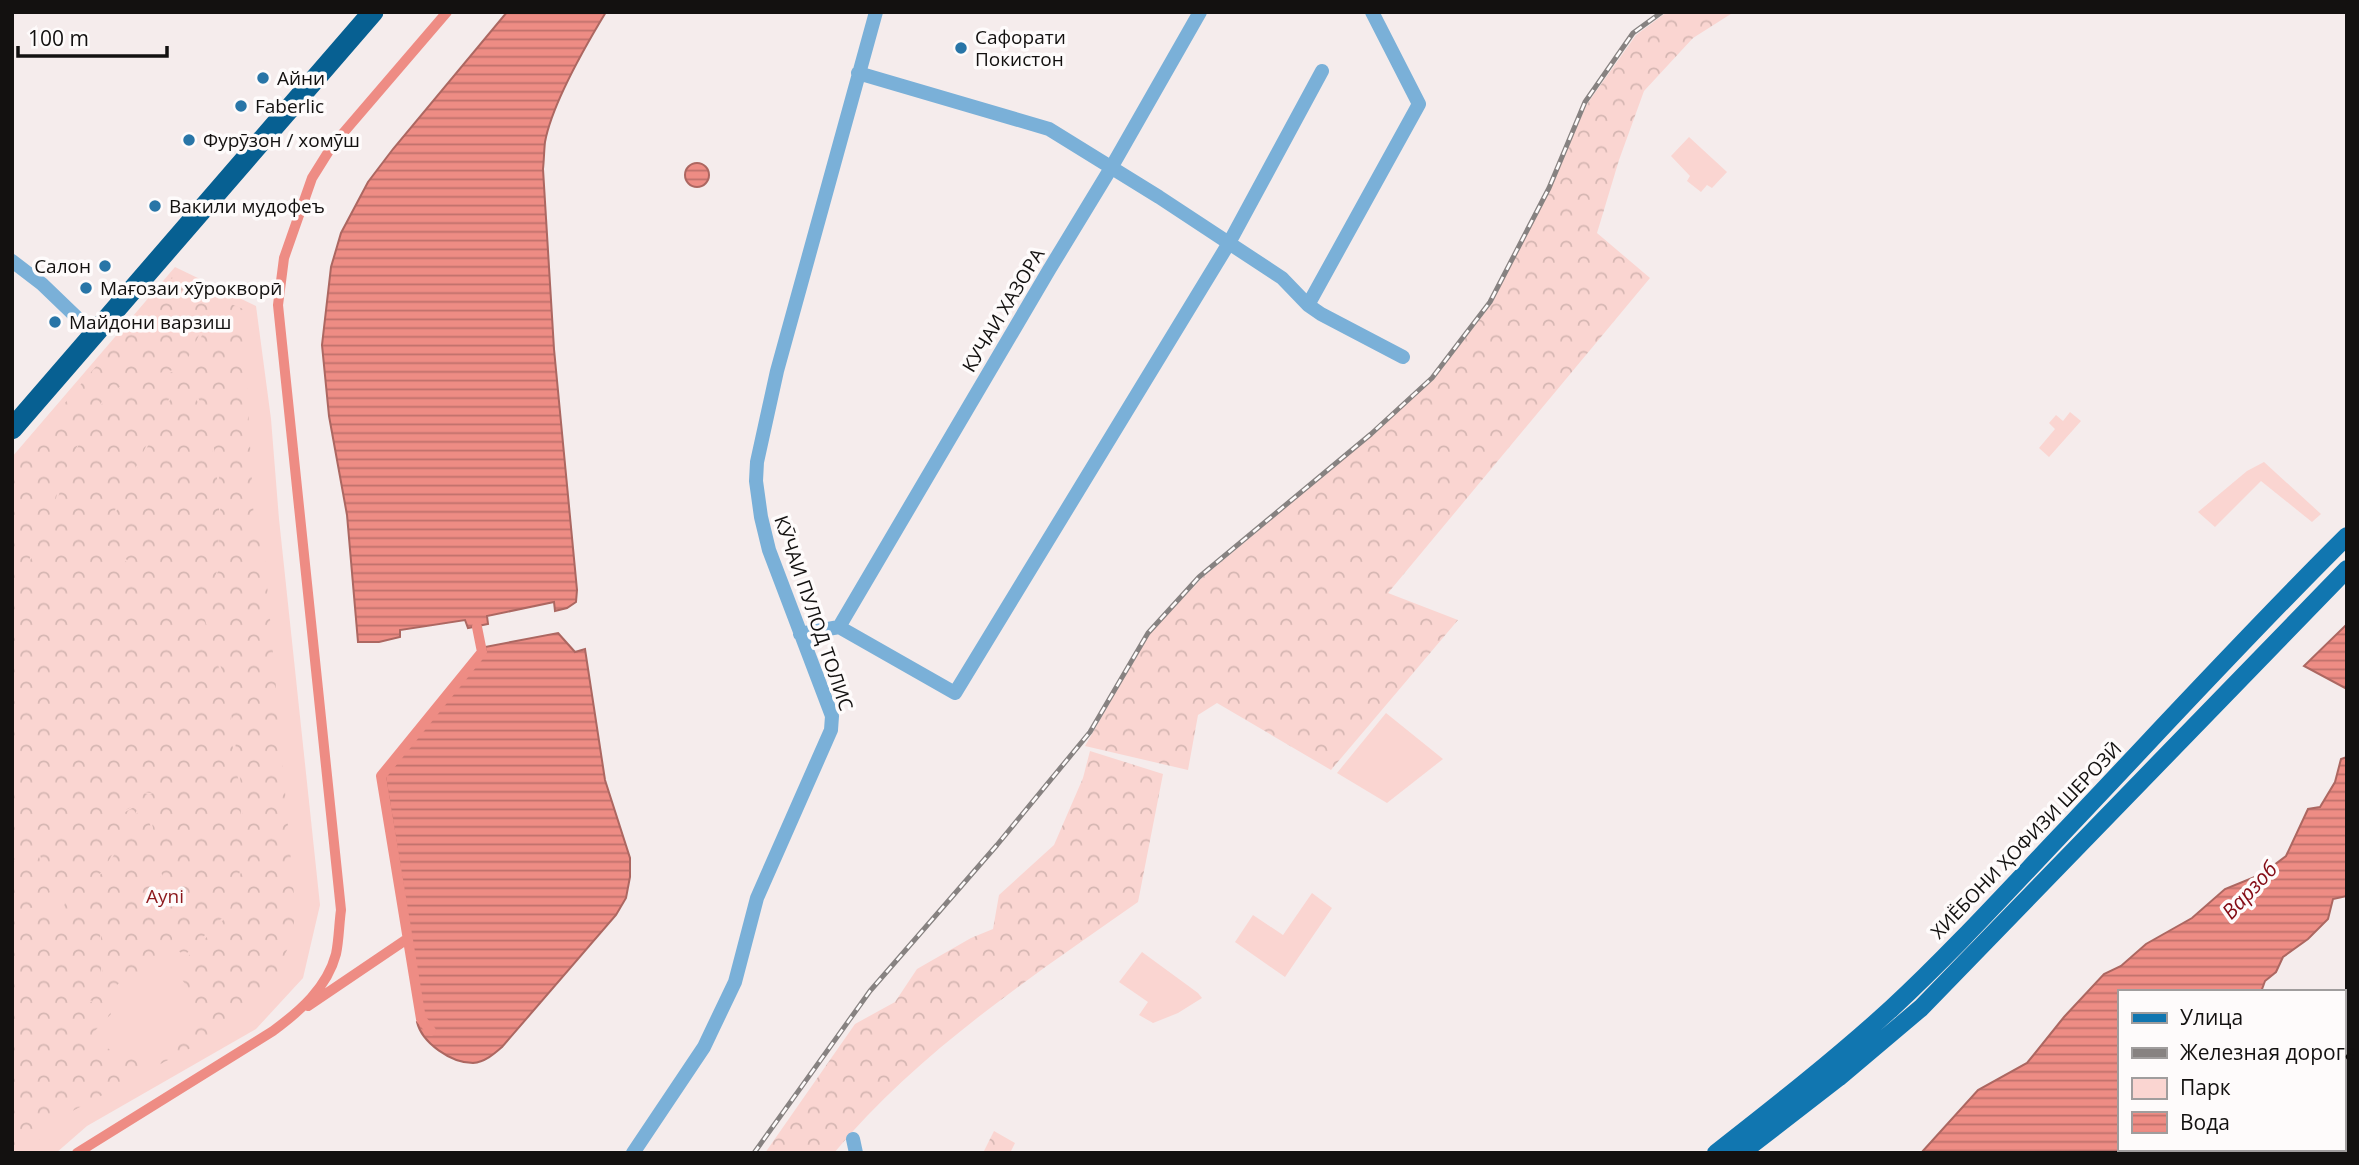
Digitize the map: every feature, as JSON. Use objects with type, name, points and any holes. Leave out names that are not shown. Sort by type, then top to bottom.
[{"type":"highway","points":[[12,429],[373,12]]},
{"type":"main road","name":"ХИЁБОНИ ҲОФИЗИ ШЕРОЗӢ","points":[[1716,1153],[1835,1058],[1892,1008],[1960,942],[2269,613],[2347,536]]},
{"type":"main road","points":[[1741,1153],[1838,1078],[1921,1008],[2347,569]]},
{"type":"street","name":"КӮЧАИ ПУЛОД ТОЛИС","points":[[633,1153],[704,1047],[735,982],[757,898],[831,730],[832,716],[769,550],[756,481],[757,462],[777,371],[876,12]]},
{"type":"street","name":"КУЧАИ ХАЗОРА","points":[[839,627],[1111,168],[1200,12]]},
{"type":"street","points":[[1308,305],[1419,104],[1372,12]]},
{"type":"street","points":[[800,634],[839,627],[955,693],[1229,243],[1322,71]]},
{"type":"street","points":[[858,73],[1049,129],[1282,278],[1308,305],[1329,319],[1403,357]]},
{"type":"street","points":[[12,261],[41,284],[94,334]]},
{"type":"green space","points":[[1667,12],[1734,12],[1693,38],[1644,91],[1619,160],[1597,233],[1650,278],[1388,593],[1458,620],[1331,770],[1217,703],[1198,715],[1188,770],[1085,746],[1150,633],[1202,578],[1372,435],[1434,379],[1492,303],[1587,104],[1636,35]]},
{"type":"green space","points":[[1689,137],[1727,172],[1712,188],[1707,185],[1701,192],[1687,181],[1690,176],[1671,156]]},
{"type":"green space","name":"Ayni","points":[[175,267],[256,306],[271,419],[320,905],[303,978],[256,1029],[87,1126],[56,1153],[12,1153],[12,457]]},
{"type":"green space","points":[[173,276],[217,298],[183,368],[149,375],[107,394],[93,415],[59,482],[30,502],[12,522],[12,465]]},
{"type":"green space","name":"Ayni","points":[[219,299],[243,309],[254,522],[265,561],[295,907],[293,935],[272,987],[239,1018],[200,1043],[65,1115],[25,1153],[12,1153],[12,1010],[92,1002],[67,941],[91,1001],[12,1009],[12,913],[44,908],[49,913],[57,914],[63,910],[65,903],[61,894],[52,892],[40,855],[12,860],[12,780],[17,762],[12,749],[12,600],[56,504],[76,520],[57,503],[78,446],[102,403],[126,385],[183,370],[100,541],[130,564],[156,570],[169,568],[192,558],[219,530],[217,571],[203,613],[230,713],[239,784],[244,859],[226,914],[184,956],[176,948],[152,823],[143,802],[150,794],[177,785],[196,770],[175,784],[150,793],[77,781],[148,794],[142,801],[77,837],[141,803],[103,871],[91,881],[104,872],[100,940],[102,1002],[111,1004],[111,1014],[92,1034],[107,1048],[125,1057],[148,1059],[173,1050],[191,1023],[188,988],[175,970],[228,915],[245,859],[241,785],[228,691],[205,614],[218,571],[221,489],[210,425],[186,369]]},
{"type":"green space","points":[[184,371],[208,426],[219,490],[219,528],[206,545],[175,566],[155,568],[131,563],[102,541]]},
{"type":"green space","points":[[2070,412],[2081,421],[2049,457],[2039,448],[2055,429],[2049,423],[2056,415],[2063,421]]},
{"type":"green space","points":[[2264,462],[2321,514],[2312,522],[2261,481],[2215,527],[2198,512],[2247,471]]},
{"type":"green space","points":[[59,484],[55,503],[12,597],[12,525],[31,505]]},
{"type":"green space","points":[[1386,713],[1443,759],[1387,803],[1337,773]]},
{"type":"green space","points":[[1090,751],[1163,774],[1138,902],[1017,988],[939,1049],[867,1116],[834,1153],[765,1153],[855,1024],[895,1002],[917,969],[971,938],[993,929],[999,895],[1054,845],[1083,778]]},
{"type":"green space","points":[[142,804],[150,824],[174,948],[147,977],[133,977],[122,981],[115,989],[110,1002],[103,1002],[101,940],[105,871]]},
{"type":"green space","points":[[39,857],[50,892],[43,899],[43,906],[12,911],[12,862]]},
{"type":"green space","points":[[1312,893],[1332,908],[1285,977],[1235,942],[1253,915],[1283,935]]},
{"type":"green space","points":[[1142,952],[1202,998],[1178,1013],[1153,1023],[1139,1015],[1148,1002],[1119,982]]},
{"type":"green space","points":[[994,1131],[1015,1143],[1010,1153],[983,1153]]},
{"type":"water","points":[[507,12],[606,12],[555,110],[545,142],[543,169],[554,349],[576,602],[555,611],[554,602],[487,616],[488,624],[468,628],[465,620],[400,630],[400,637],[379,642],[358,642],[347,515],[329,416],[322,345],[331,267],[341,233],[368,182]]},
{"type":"water","points":[[697,163],[706,166],[709,175],[706,184],[697,187],[688,184],[685,175],[688,166]]},
{"type":"water","points":[[2347,624],[2347,689],[2304,666]]},
{"type":"water","points":[[558,633],[575,652],[585,649],[605,780],[630,858],[626,898],[616,915],[502,1047],[481,1061],[464,1062],[447,1056],[431,1044],[417,1022],[424,1019],[385,776],[486,652],[485,647]]},
{"type":"water","name":"Варзоб","points":[[2347,757],[2347,896],[2333,899],[2328,919],[2308,939],[2283,957],[2276,972],[2265,981],[2262,990],[2118,990],[2118,1151],[2126,1151],[1921,1153],[1978,1090],[2027,1063],[2064,1017],[2104,974],[2121,966],[2146,944],[2192,918],[2225,889],[2262,874],[2286,856],[2308,809],[2320,807],[2335,782],[2341,759]]},
{"type":"waterway","points":[[77,1153],[273,1031],[311,998],[326,978],[336,954],[341,910],[278,305],[284,258],[312,178],[332,146],[447,12]]},
{"type":"waterway","points":[[431,1031],[421,1019],[381,776],[482,652],[477,627]]},
{"type":"waterway","points":[[308,1006],[407,939]]},
{"type":"railway","points":[[754,1153],[870,991],[997,845],[1090,732],[1148,633],[1199,577],[1371,434],[1432,378],[1490,302],[1549,188],[1585,102],[1633,33],[1662,12]]},
{"type":"place","name":"Сафорати Покистон","points":[[961,48]]},
{"type":"place","name":"Айни","points":[[263,78]]},
{"type":"place","name":"Faberlic","points":[[241,106]]},
{"type":"place","name":"Фурӯзон / хомӯш","points":[[189,140]]},
{"type":"place","name":"Вакили мудофеъ","points":[[155,206]]},
{"type":"place","name":"Салон","points":[[105,266]]},
{"type":"place","name":"Мағозаи хӯрокворӣ","points":[[86,288]]},
{"type":"place","name":"Майдони варзиш","points":[[55,322]]}]
